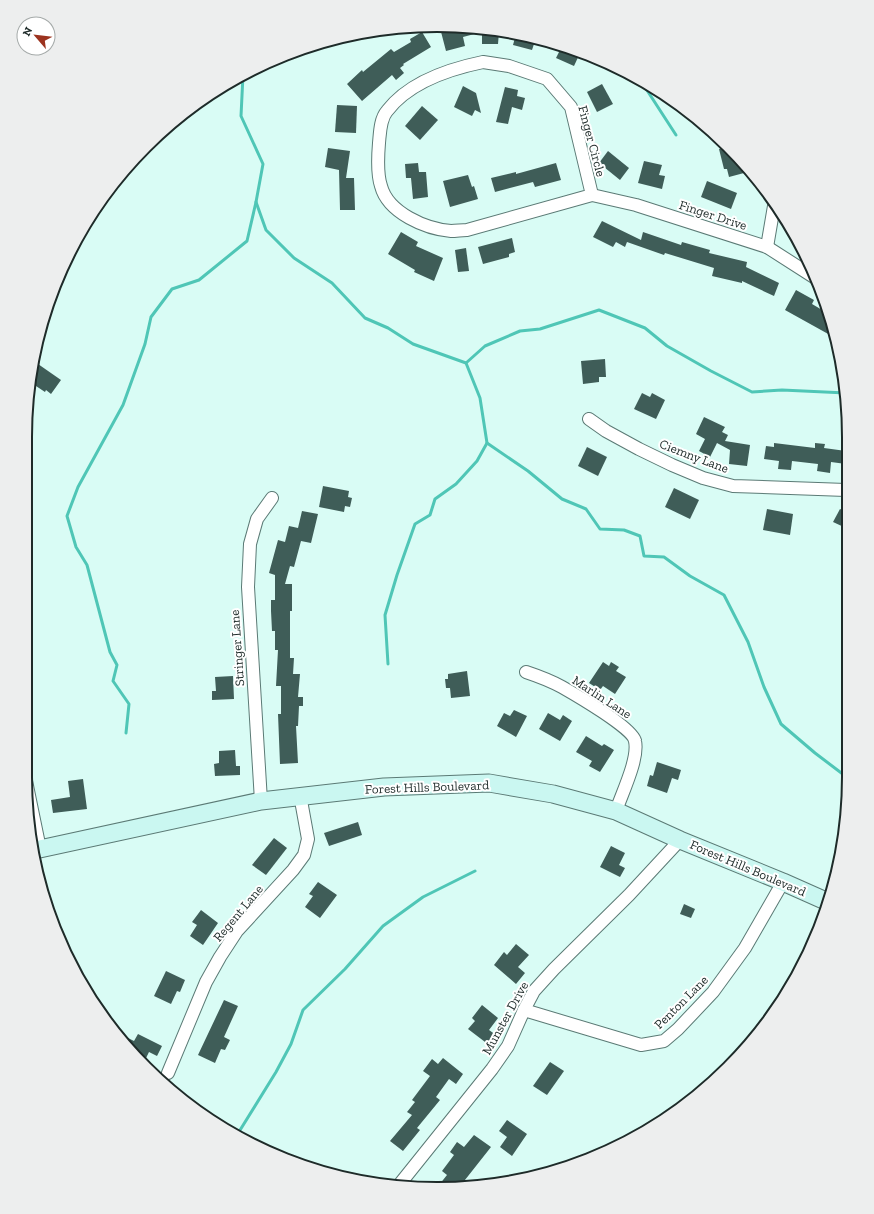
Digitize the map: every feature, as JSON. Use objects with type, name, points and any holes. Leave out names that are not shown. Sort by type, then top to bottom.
[{"type":"main road","name":"Forest Hills Boulevard","points":[[39,850],[261,801],[384,787],[489,783],[553,794],[616,811],[680,840],[823,900]]},
{"type":"street","name":"Finger Circle","points":[[483,62],[508,66],[547,79],[571,108],[592,195],[467,230],[453,231],[427,226],[411,219],[396,208],[387,198],[381,186],[378,155],[381,124],[386,112],[396,101],[422,82],[459,67],[483,62]]},
{"type":"street","name":"Finger Drive","points":[[592,195],[636,205],[767,247],[807,272]]},
{"type":"street","points":[[767,247],[773,211]]},
{"type":"street","name":"Ciemny Lane","points":[[589,419],[606,431],[639,449],[703,478],[733,486],[842,490]]},
{"type":"street","name":"Stringer Lane","points":[[261,801],[248,587],[250,544],[257,519],[272,498]]},
{"type":"street","name":"Marlin Lane","points":[[526,672],[544,678],[563,688],[625,727],[635,739],[636,750],[633,762],[616,811]]},
{"type":"street","name":"Regent Lane","points":[[168,1073],[206,982],[220,957],[237,931],[293,870],[304,855],[308,839],[300,796]]},
{"type":"street","name":"Munster Drive","points":[[403,1180],[492,1069],[508,1046],[534,991],[554,969],[629,895],[680,840]]},
{"type":"street","name":"Penton Lane","points":[[524,1010],[641,1045],[664,1041],[678,1029],[713,992],[745,948],[783,882]]},
{"type":"building","points":[[441,32],[475,34],[463,37],[465,46],[446,51]]},
{"type":"building","points":[[422,33],[431,47],[403,64],[404,65],[400,68],[404,73],[396,80],[392,75],[362,101],[347,84],[362,70],[363,72],[391,49],[394,52],[411,42],[410,39]]},
{"type":"building","points":[[482,34],[499,37],[498,44],[482,44]]},
{"type":"building","points":[[514,40],[534,44],[532,50],[513,45]]},
{"type":"building","points":[[560,51],[578,57],[574,66],[556,58]]},
{"type":"building","points":[[602,84],[613,104],[597,112],[587,92]]},
{"type":"building","points":[[463,86],[476,93],[481,113],[475,110],[472,116],[454,107]]},
{"type":"building","points":[[505,87],[518,90],[517,96],[525,98],[522,110],[512,107],[508,124],[496,122]]},
{"type":"building","points":[[337,105],[357,106],[356,133],[335,132]]},
{"type":"building","points":[[422,106],[438,120],[420,140],[405,126]]},
{"type":"building","points":[[328,148],[350,151],[346,178],[354,178],[355,210],[340,210],[339,170],[325,167]]},
{"type":"building","points":[[719,149],[723,151],[744,173],[729,177],[727,169],[724,169]]},
{"type":"building","points":[[608,151],[629,168],[620,180],[599,163]]},
{"type":"building","points":[[644,161],[662,165],[659,175],[665,176],[662,189],[638,183]]},
{"type":"building","points":[[418,163],[419,172],[426,172],[428,197],[413,199],[411,178],[406,178],[405,164]]},
{"type":"building","points":[[556,163],[561,180],[535,187],[533,182],[495,192],[491,178],[516,172],[516,174]]},
{"type":"building","points":[[468,175],[472,187],[474,186],[478,199],[450,207],[443,181]]},
{"type":"building","points":[[707,181],[737,193],[731,209],[701,197]]},
{"type":"building","points":[[602,221],[641,240],[643,232],[681,245],[682,242],[710,250],[709,253],[747,262],[746,267],[779,283],[774,296],[742,281],[742,283],[712,276],[714,268],[665,253],[664,255],[627,242],[625,247],[616,242],[613,247],[593,237]]},
{"type":"building","points":[[401,232],[418,242],[416,246],[443,258],[434,281],[414,272],[415,270],[388,254]]},
{"type":"building","points":[[512,238],[515,252],[509,254],[509,257],[483,264],[478,247]]},
{"type":"building","points":[[466,248],[469,271],[458,272],[455,250]]},
{"type":"building","points":[[796,290],[814,300],[812,304],[822,310],[828,334],[785,310]]},
{"type":"building","points":[[605,359],[606,377],[599,377],[599,382],[583,384],[581,361]]},
{"type":"building","points":[[39,365],[61,380],[51,394],[36,386],[35,388]]},
{"type":"building","points":[[642,393],[650,397],[652,393],[665,400],[656,419],[634,409]]},
{"type":"building","points":[[704,417],[725,427],[722,432],[728,435],[725,441],[750,445],[747,466],[729,464],[730,450],[717,443],[710,457],[699,451],[705,439],[696,434]]},
{"type":"building","points":[[774,443],[815,448],[815,443],[825,444],[824,448],[842,450],[842,463],[831,462],[830,473],[817,471],[818,464],[792,461],[791,470],[778,469],[779,461],[764,459],[766,446],[774,447]]},
{"type":"building","points":[[587,447],[607,457],[598,476],[578,466]]},
{"type":"building","points":[[323,486],[349,491],[348,497],[352,498],[350,507],[345,506],[344,512],[319,507]]},
{"type":"building","points":[[674,488],[699,500],[690,519],[665,507]]},
{"type":"building","points":[[767,509],[793,514],[790,535],[763,530]]},
{"type":"building","points":[[840,509],[842,510],[842,526],[833,522]]},
{"type":"building","points":[[302,511],[318,514],[311,543],[301,541],[294,567],[290,566],[285,584],[292,584],[292,611],[290,611],[290,658],[294,658],[293,674],[300,674],[298,697],[303,697],[303,706],[299,706],[298,726],[296,726],[298,763],[280,764],[278,714],[281,714],[281,686],[276,686],[278,650],[275,650],[275,631],[272,631],[271,611],[271,600],[275,600],[275,575],[269,573],[278,540],[285,542],[289,526],[298,528]]},
{"type":"building","points":[[603,662],[609,666],[611,662],[619,667],[616,671],[626,677],[615,694],[603,686],[600,690],[589,683]]},
{"type":"building","points":[[467,671],[470,696],[451,698],[450,688],[446,688],[445,679],[448,679],[448,674]]},
{"type":"building","points":[[233,676],[234,699],[212,700],[212,691],[216,691],[215,677]]},
{"type":"building","points":[[514,710],[527,716],[516,737],[497,726],[504,713],[510,716]]},
{"type":"building","points":[[548,713],[560,720],[563,715],[572,721],[560,741],[539,729]]},
{"type":"building","points":[[586,736],[602,746],[604,744],[614,750],[600,772],[589,766],[592,761],[576,752]]},
{"type":"building","points":[[235,750],[236,766],[240,766],[240,775],[215,776],[214,764],[219,763],[219,751]]},
{"type":"building","points":[[657,762],[681,770],[678,780],[672,778],[667,793],[647,786],[650,775],[653,776]]},
{"type":"building","points":[[83,779],[87,809],[53,813],[51,800],[70,797],[68,781]]},
{"type":"building","points":[[358,822],[362,835],[329,846],[324,833]]},
{"type":"building","points":[[274,838],[287,848],[266,875],[252,865]]},
{"type":"building","points":[[611,846],[625,853],[619,865],[625,868],[620,877],[600,867]]},
{"type":"building","points":[[318,882],[337,895],[320,918],[305,907],[313,896],[309,894]]},
{"type":"building","points":[[684,904],[695,909],[691,918],[680,914]]},
{"type":"building","points":[[201,910],[218,923],[203,945],[190,936],[197,925],[192,922]]},
{"type":"building","points":[[516,944],[529,955],[518,967],[525,973],[516,984],[494,965],[504,952],[507,955]]},
{"type":"building","points":[[166,971],[185,980],[180,992],[177,991],[171,1004],[154,996]]},
{"type":"building","points":[[224,1000],[238,1006],[224,1037],[230,1040],[225,1050],[221,1049],[215,1063],[198,1055]]},
{"type":"building","points":[[482,1005],[498,1018],[489,1030],[496,1035],[489,1045],[468,1029],[475,1021],[472,1018]]},
{"type":"building","points":[[138,1034],[162,1046],[157,1056],[149,1052],[146,1058],[128,1038],[134,1041]]},
{"type":"building","points":[[443,1058],[463,1074],[456,1084],[449,1079],[436,1097],[440,1100],[417,1128],[420,1130],[403,1151],[390,1141],[412,1115],[407,1112],[415,1102],[412,1100],[430,1076],[423,1071],[432,1059],[438,1064]]},
{"type":"building","points":[[550,1062],[564,1071],[547,1095],[533,1086]]},
{"type":"building","points":[[507,1120],[527,1134],[512,1156],[500,1147],[507,1137],[499,1131]]},
{"type":"building","points":[[474,1135],[491,1147],[464,1181],[442,1182],[447,1175],[442,1171],[454,1155],[450,1152],[457,1142],[464,1147]]},
{"type":"waterway","points":[[243,82],[241,116],[263,164],[256,202],[266,230],[294,258],[332,283],[365,318],[388,328],[413,344],[466,363],[480,398],[487,443],[528,471],[562,499],[586,509],[600,529],[624,530],[640,536],[644,556],[664,557],[690,576],[724,595],[748,642],[764,687],[781,724],[842,773]]},
{"type":"waterway","points":[[647,91],[676,135]]},
{"type":"waterway","points":[[126,733],[129,704],[113,681],[117,665],[110,652],[87,565],[76,547],[67,516],[78,487],[123,405],[145,344],[151,317],[172,289],[199,280],[247,241],[256,202]]},
{"type":"waterway","points":[[466,363],[485,346],[520,331],[540,329],[599,310],[645,328],[667,346],[752,392],[782,390],[840,393]]},
{"type":"waterway","points":[[388,664],[385,615],[415,524],[430,515],[435,499],[456,484],[477,461],[487,443]]},
{"type":"waterway","points":[[240,1131],[276,1072],[291,1044],[303,1010],[345,969],[383,926],[423,897],[475,871]]}]
